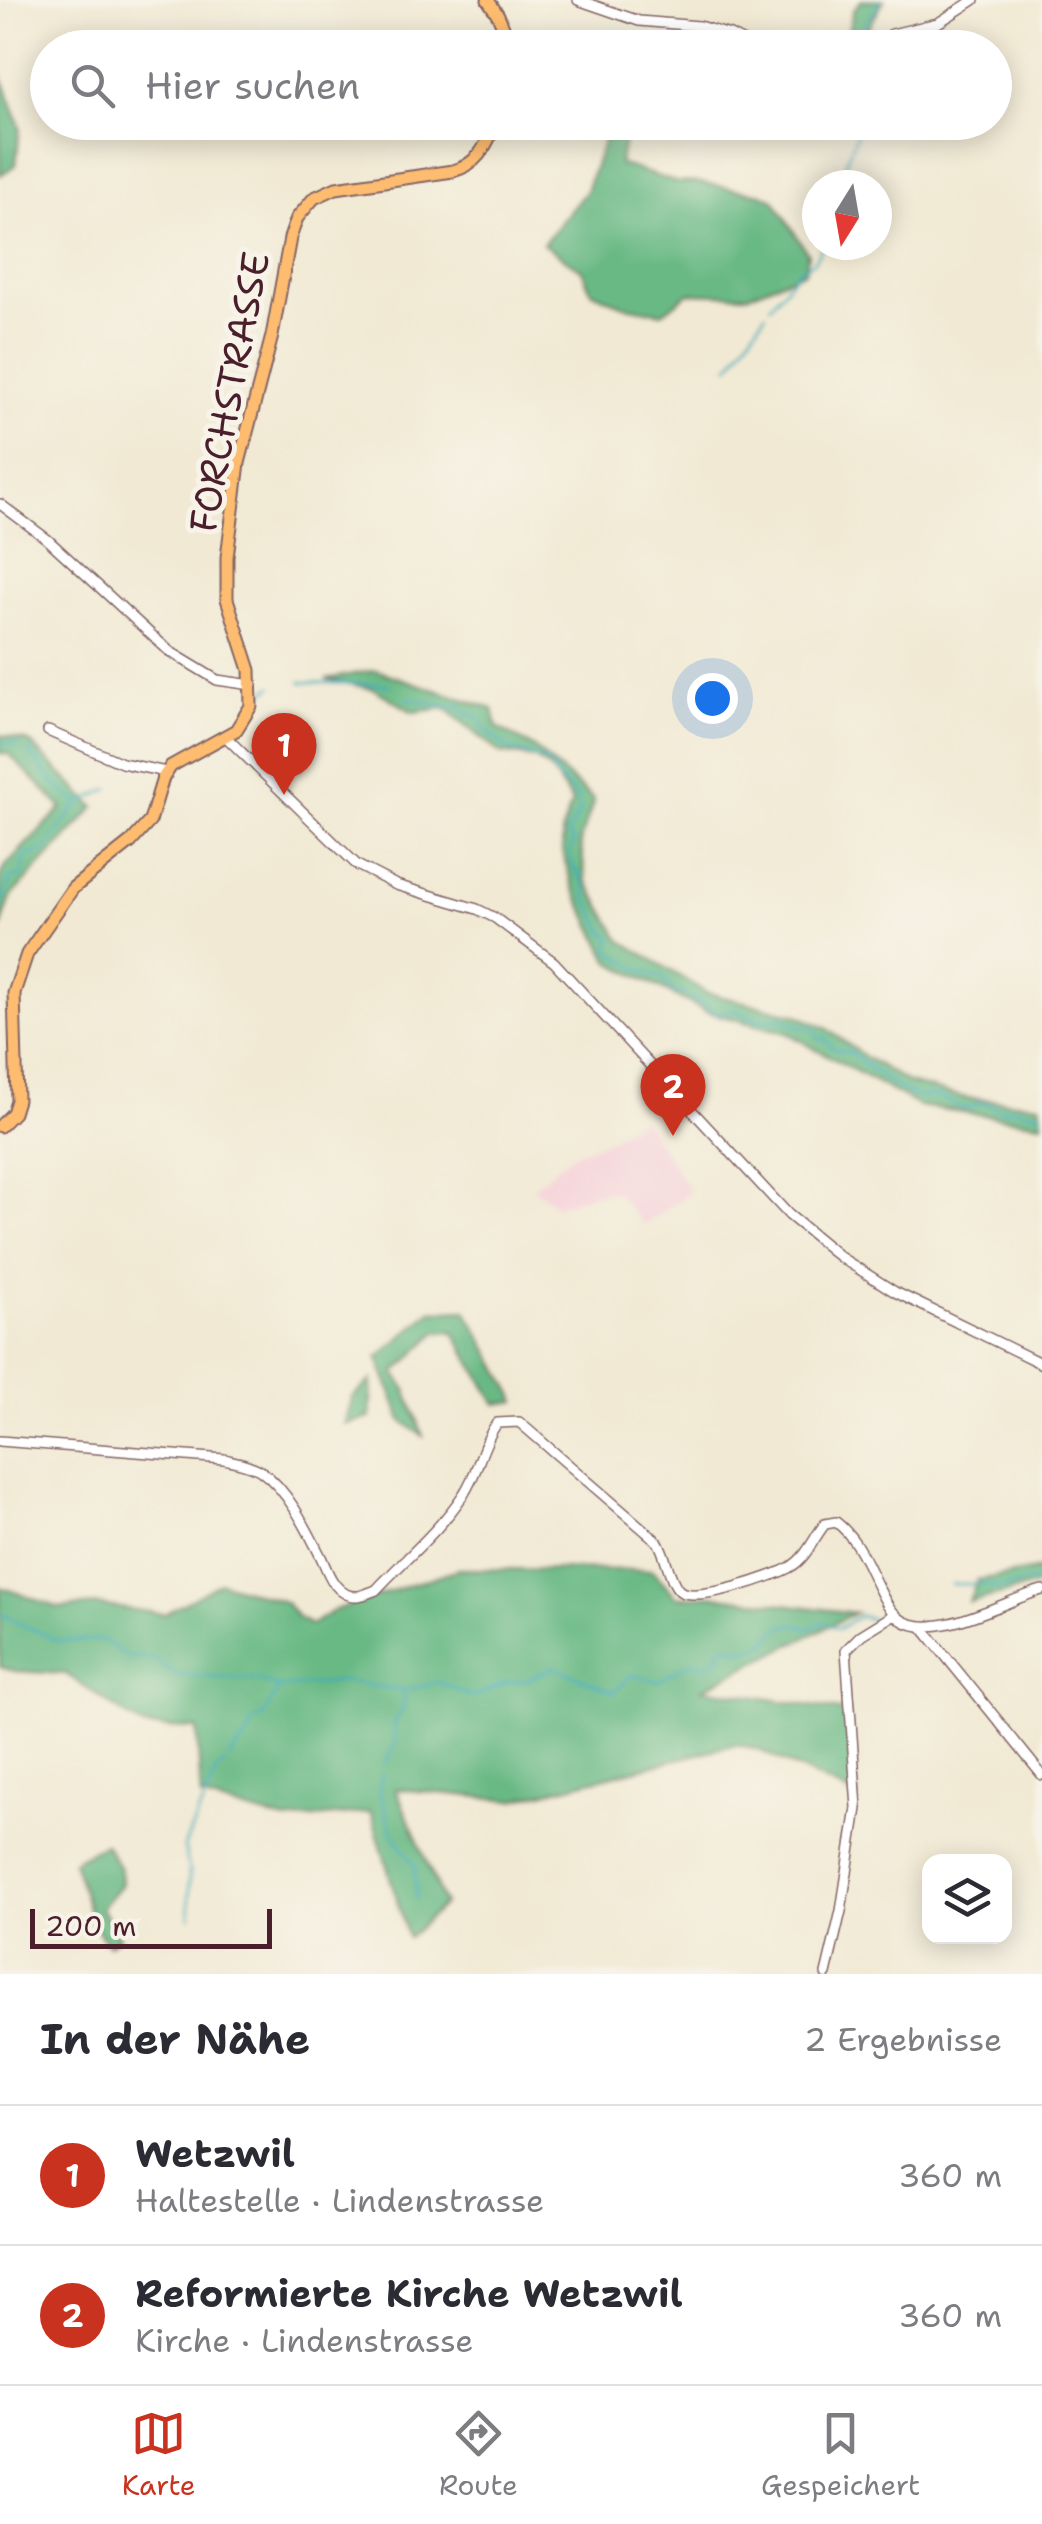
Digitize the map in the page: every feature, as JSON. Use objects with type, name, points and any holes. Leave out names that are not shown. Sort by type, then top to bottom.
[{"type":"main road","points":[[488,0],[504,30]]},
{"type":"main road","name":"FORCHSTRASSE","points":[[252,684],[227,599],[230,526],[239,464],[297,218],[314,198],[336,188],[468,166],[488,140]]},
{"type":"main road","points":[[0,1126],[15,1108],[18,1094],[13,1007],[21,966],[73,888],[131,842],[150,821],[166,772],[177,762],[226,737],[247,716],[252,684]]},
{"type":"street","points":[[578,0],[639,21],[713,30]]},
{"type":"street","points":[[909,30],[938,23],[974,0]]},
{"type":"street","points":[[0,504],[47,539],[181,659],[217,680],[252,684]]},
{"type":"street","points":[[48,731],[122,764],[166,772]]},
{"type":"street","points":[[226,737],[357,865],[396,885],[477,909],[554,962],[790,1215],[840,1257],[895,1292],[1042,1364]]},
{"type":"street","points":[[0,1440],[224,1458],[247,1464],[263,1472],[284,1496],[303,1524],[330,1579],[346,1594],[360,1596],[376,1590],[462,1498],[476,1473],[485,1440],[497,1423],[519,1422],[658,1542],[668,1558],[672,1581],[680,1592],[691,1596],[709,1594],[792,1566],[825,1524],[836,1522],[850,1533],[895,1614],[903,1621],[922,1627],[966,1618],[1042,1590]]},
{"type":"street","points":[[826,1974],[841,1911],[857,1808],[844,1657],[850,1644],[895,1614]]},
{"type":"street","points":[[922,1627],[1042,1775]]},
{"type":"shaded area","points":[[643,1119],[689,1190],[643,1225],[616,1192],[593,1194],[557,1206],[533,1188],[571,1155],[602,1143]]},
{"type":"green space","points":[[862,0],[884,0],[867,30],[849,30],[853,10]]},
{"type":"green space","points":[[0,72],[20,127],[16,165],[0,175]]},
{"type":"green space","points":[[604,140],[625,140],[619,164],[675,182],[702,183],[762,194],[774,200],[802,244],[802,260],[807,260],[805,271],[748,295],[689,293],[662,313],[622,305],[591,291],[582,270],[543,244],[586,191]]},
{"type":"green space","points":[[376,670],[493,709],[497,727],[533,747],[594,800],[580,841],[586,880],[621,940],[707,993],[797,1015],[826,1028],[909,1083],[966,1098],[1040,1104],[1042,1123],[919,1106],[787,1033],[707,1012],[610,962],[573,887],[563,854],[562,831],[572,802],[552,771],[535,758],[500,753],[445,708],[413,712],[374,689],[326,679]]},
{"type":"green space","points":[[0,735],[29,742],[95,807],[11,897],[0,930],[0,876],[62,808],[9,754],[0,753]]},
{"type":"green space","points":[[466,1310],[517,1401],[496,1404],[453,1331],[437,1332],[395,1373],[406,1389],[423,1436],[402,1421],[378,1358],[431,1311]]},
{"type":"green space","points":[[372,1380],[370,1418],[345,1424],[353,1397]]},
{"type":"green space","points":[[458,1569],[652,1570],[677,1597],[711,1595],[855,1613],[703,1688],[848,1712],[857,1797],[759,1750],[737,1744],[514,1800],[396,1789],[444,1904],[408,1938],[371,1812],[286,1821],[201,1798],[197,1729],[144,1727],[66,1674],[0,1667],[0,1587],[60,1608],[98,1605],[165,1614],[220,1582],[285,1602],[298,1618],[311,1625],[335,1610]]},
{"type":"green space","points":[[1042,1569],[1042,1584],[969,1602],[977,1580]]},
{"type":"green space","points":[[105,1844],[120,1869],[121,1884],[101,1908],[119,1937],[108,1945],[93,1923],[73,1861]]},
{"type":"waterway","points":[[862,30],[881,0]]},
{"type":"waterway","points":[[843,170],[854,140]]},
{"type":"waterway","points":[[770,306],[800,269],[815,260]]},
{"type":"waterway","points":[[729,367],[766,313]]},
{"type":"waterway","points":[[301,682],[390,685]]},
{"type":"waterway","points":[[258,697],[273,686]]},
{"type":"waterway","points":[[407,698],[459,706],[476,716],[508,749],[547,761],[577,797],[580,812],[567,833],[574,843],[569,853],[587,887],[585,895],[604,931],[612,938],[609,949],[627,962],[662,977],[673,992],[683,993],[716,1013],[734,1010],[762,1021],[780,1018],[812,1027],[819,1040],[825,1037],[834,1048],[848,1051],[915,1096],[939,1097],[964,1108],[982,1102],[1005,1111],[1009,1107],[1042,1114]]},
{"type":"waterway","points":[[0,743],[18,744]]},
{"type":"waterway","points":[[29,751],[56,785],[79,803]]},
{"type":"waterway","points":[[0,909],[10,878],[22,876],[25,856],[45,850],[79,803],[109,789]]},
{"type":"waterway","points":[[952,1584],[1002,1588],[1042,1579]]},
{"type":"waterway","points":[[0,1614],[58,1641],[103,1640],[128,1657],[152,1658],[177,1675],[258,1680],[279,1688],[343,1681],[404,1691],[437,1682],[474,1697],[554,1667],[614,1692],[631,1675],[659,1681],[691,1662],[706,1665],[719,1658],[720,1647],[730,1645],[739,1650],[765,1644],[780,1627],[798,1624],[807,1629],[824,1622],[838,1629],[859,1616],[872,1619]]},
{"type":"waterway","points":[[230,1758],[250,1732],[253,1721],[263,1717],[279,1688]]},
{"type":"waterway","points":[[384,1765],[396,1742],[393,1723],[404,1708],[404,1693]]},
{"type":"waterway","points":[[190,1917],[189,1870],[184,1847],[217,1770],[225,1763]]},
{"type":"waterway","points":[[382,1773],[379,1790],[393,1834],[415,1866],[416,1899]]},
{"type":"place","name":"Wetzwil","points":[[284,795]]},
{"type":"place","name":"Reformierte Kirche Wetzwil","points":[[673,1136]]}]
